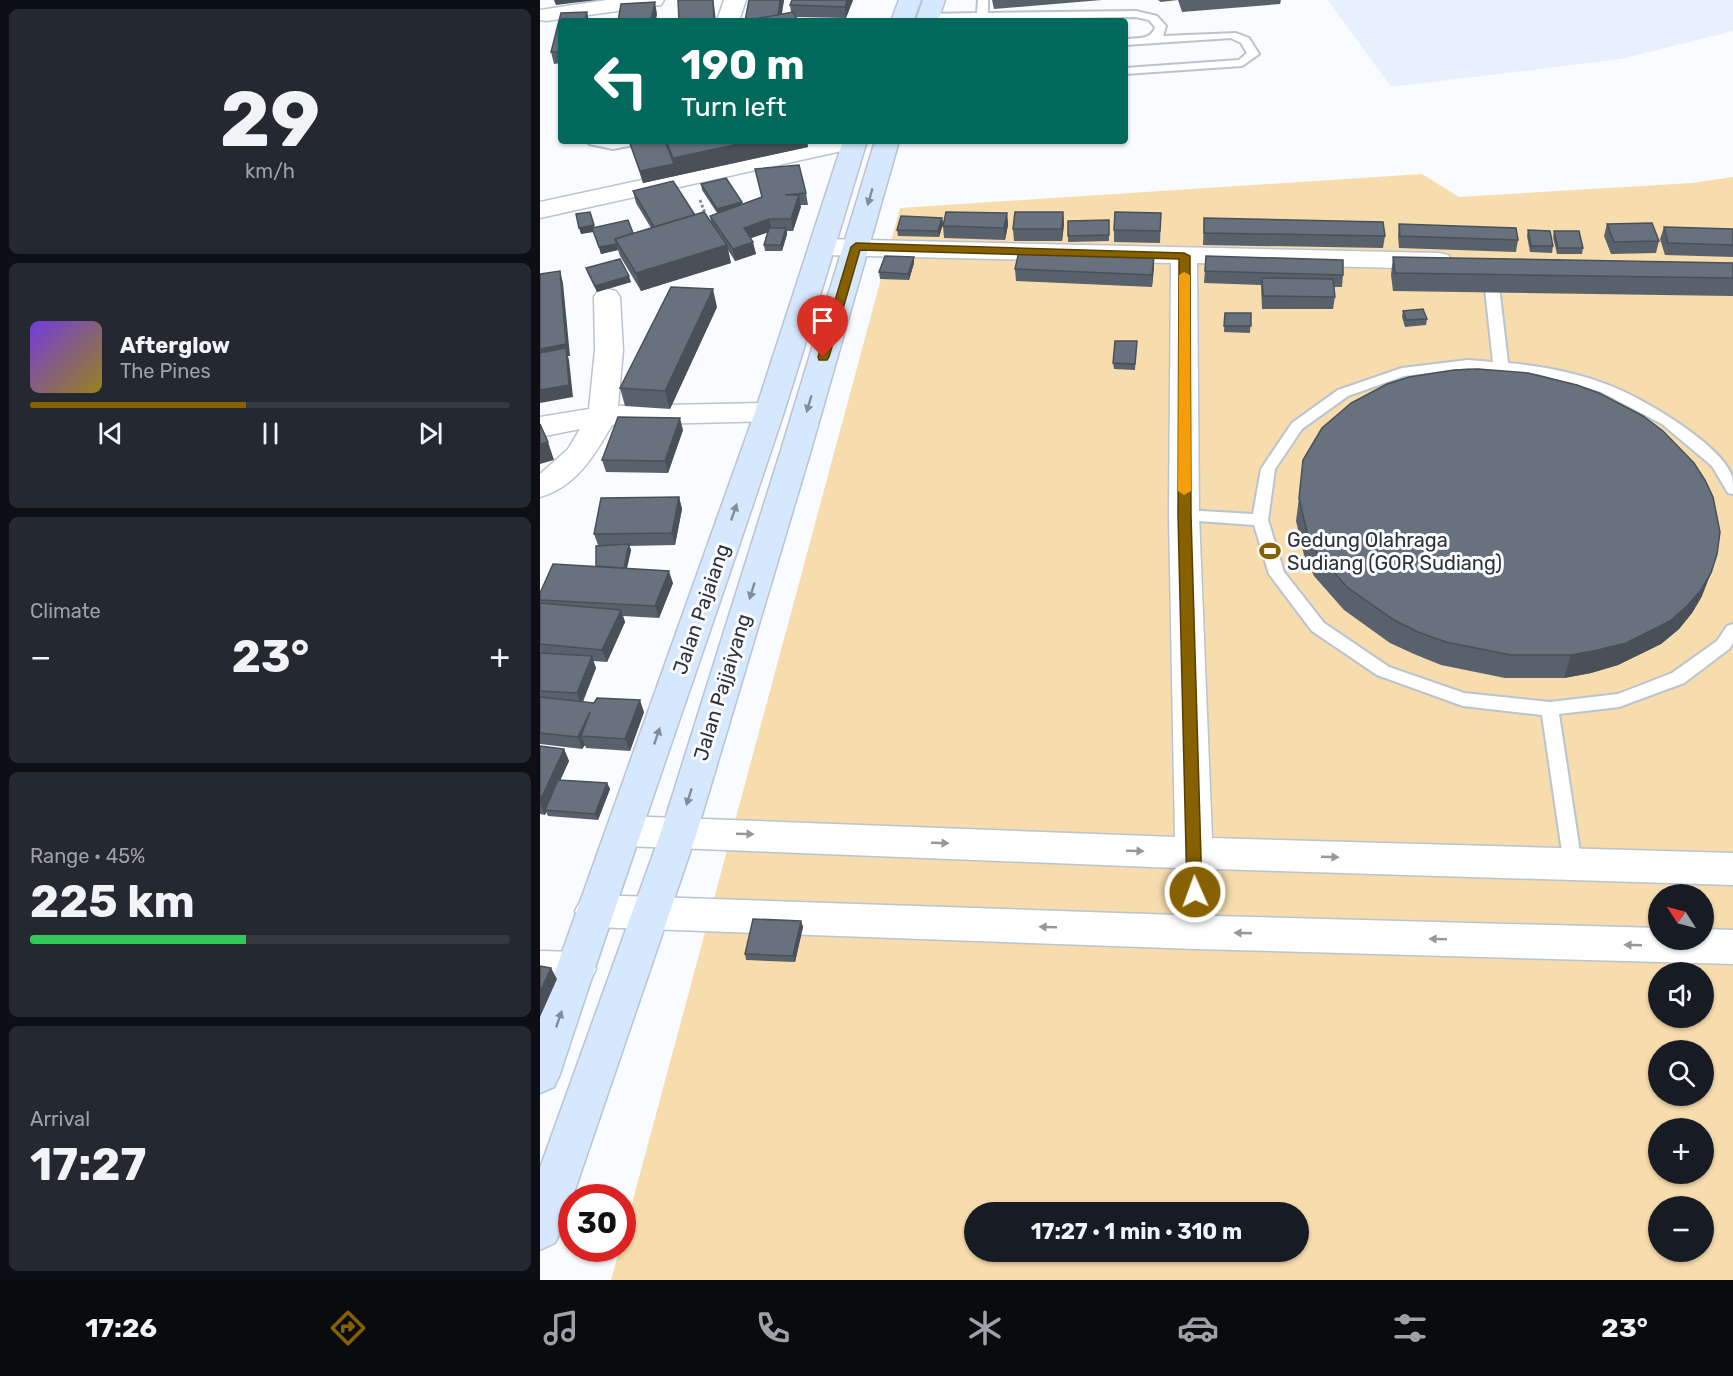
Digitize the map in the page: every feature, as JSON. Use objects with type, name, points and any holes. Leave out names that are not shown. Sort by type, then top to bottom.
[{"type":"main road","points":[[903,18],[910,0]]},
{"type":"main road","name":"Jalan Pajaiang","points":[[540,1074],[558,968],[594,911],[624,831],[769,412],[854,144]]},
{"type":"main road","name":"Jalan Pajjaiyang","points":[[540,1228],[653,912],[679,832],[886,144]]},
{"type":"street","points":[[546,15],[602,14],[653,0]]},
{"type":"street","points":[[729,18],[735,0]]},
{"type":"street","points":[[540,210],[841,144]]},
{"type":"street","points":[[823,247],[1501,262]]},
{"type":"street","points":[[1184,256],[1184,515],[1196,932]]},
{"type":"street","points":[[540,488],[557,477],[579,456],[603,416],[609,350],[607,297]]},
{"type":"street","points":[[540,427],[603,416],[769,412]]},
{"type":"street","points":[[624,831],[1193,853],[1733,869]]},
{"type":"street","points":[[594,911],[1196,932],[1733,947]]},
{"type":"lane","points":[[981,16],[983,0]]},
{"type":"lane","points":[[930,12],[981,16],[1136,14],[1153,18],[1161,26],[1159,34],[1151,40]]},
{"type":"lane","points":[[1128,42],[1231,35],[1242,37],[1247,41],[1253,54],[1242,63],[1128,71]]},
{"type":"lane","points":[[1501,262],[1502,367]]},
{"type":"lane","points":[[1733,489],[1717,463],[1667,421],[1606,389],[1538,370],[1468,364],[1402,372],[1343,393],[1297,426],[1268,469],[1260,520],[1276,574],[1318,627],[1383,670],[1462,699],[1550,709],[1619,700],[1678,678],[1723,645],[1733,630]]},
{"type":"lane","points":[[1184,515],[1260,520]]},
{"type":"lane","points":[[1550,709],[1573,865]]},
{"type":"shaded area","points":[[1328,0],[1733,0],[1733,31],[1621,59],[1391,87]]},
{"type":"shaded area","name":"Gedung Olahraga Sudiang (GOR Sudiang)","points":[[1422,174],[1459,197],[1692,183],[1733,177],[1733,1280],[611,1280],[616,1262],[636,1262],[636,1189],[900,208]]},
{"type":"building","points":[[678,0],[713,0],[714,18],[679,18]]},
{"type":"building","points":[[749,0],[780,0],[778,15],[746,18]]},
{"type":"building","points":[[792,0],[847,0],[845,7],[790,5]]},
{"type":"building","points":[[655,2],[652,18],[619,18],[621,4]]},
{"type":"building","points":[[587,12],[586,18],[560,18],[561,13]]},
{"type":"building","points":[[793,12],[796,18],[760,18]]},
{"type":"building","points":[[558,25],[558,52],[551,52]]},
{"type":"building","points":[[630,144],[666,144],[674,164],[640,171]]},
{"type":"building","points":[[667,144],[739,144],[673,158]]},
{"type":"building","points":[[799,165],[806,193],[785,195],[799,195],[791,219],[769,219],[744,228],[753,242],[733,249],[710,216],[762,197],[755,169]]},
{"type":"building","points":[[726,178],[742,202],[717,209],[701,184]]},
{"type":"building","points":[[673,181],[695,215],[654,227],[633,191]]},
{"type":"building","points":[[590,212],[594,225],[579,228],[576,214]]},
{"type":"building","points":[[704,212],[727,245],[636,273],[615,239]]},
{"type":"building","points":[[946,212],[1007,213],[1004,228],[943,226]]},
{"type":"building","points":[[1015,212],[1063,212],[1062,229],[1013,229]]},
{"type":"building","points":[[1115,212],[1161,213],[1160,231],[1114,230]]},
{"type":"building","points":[[901,216],[942,218],[938,231],[897,230]]},
{"type":"building","points":[[1204,218],[1383,222],[1385,236],[1204,233]]},
{"type":"building","points":[[628,220],[633,233],[615,239],[617,244],[599,247],[592,228]]},
{"type":"building","points":[[1109,220],[1109,235],[1068,236],[1068,221]]},
{"type":"building","points":[[1652,223],[1659,241],[1614,242],[1607,224]]},
{"type":"building","points":[[1399,224],[1516,228],[1518,240],[1400,236]]},
{"type":"building","points":[[1664,227],[1733,229],[1733,245],[1668,243]]},
{"type":"building","points":[[769,228],[786,228],[781,245],[764,245]]},
{"type":"building","points":[[1528,230],[1550,231],[1553,246],[1531,246]]},
{"type":"building","points":[[1554,231],[1579,231],[1583,248],[1558,248]]},
{"type":"building","points":[[1019,251],[1154,257],[1152,275],[1015,269]]},
{"type":"building","points":[[885,256],[914,257],[908,274],[879,272]]},
{"type":"building","points":[[1206,256],[1343,260],[1343,275],[1205,271]]},
{"type":"building","points":[[1393,257],[1733,263],[1733,278],[1395,273]]},
{"type":"building","points":[[620,259],[629,276],[595,286],[586,268]]},
{"type":"building","points":[[560,271],[566,344],[540,349],[540,274]]},
{"type":"building","points":[[1262,278],[1333,279],[1335,297],[1263,296]]},
{"type":"building","points":[[671,287],[713,289],[665,391],[620,388]]},
{"type":"building","points":[[1423,309],[1427,319],[1406,320],[1403,311]]},
{"type":"building","points":[[1225,313],[1251,313],[1251,326],[1224,326]]},
{"type":"building","points":[[1115,341],[1137,341],[1135,364],[1113,363]]},
{"type":"building","points":[[566,348],[569,385],[540,390],[540,353]]},
{"type":"building","points":[[1478,369],[1528,373],[1599,393],[1643,416],[1663,431],[1694,463],[1713,497],[1720,532],[1717,554],[1711,573],[1701,590],[1670,621],[1626,643],[1598,650],[1571,655],[1511,655],[1446,642],[1394,620],[1347,587],[1317,553],[1307,532],[1299,498],[1303,460],[1322,428],[1351,403],[1387,384],[1409,377]]},
{"type":"building","points":[[618,417],[680,418],[665,461],[602,460]]},
{"type":"building","points":[[540,424],[548,442],[540,444]]},
{"type":"building","points":[[679,497],[672,533],[594,534],[601,498]]},
{"type":"building","points":[[629,544],[624,568],[596,566],[596,546]]},
{"type":"building","points":[[553,564],[669,571],[655,606],[540,600],[540,593]]},
{"type":"building","points":[[540,603],[621,610],[602,650],[540,644]]},
{"type":"building","points":[[540,653],[592,656],[577,693],[540,691]]},
{"type":"building","points":[[540,697],[594,703],[597,698],[640,700],[625,739],[581,736],[590,712],[578,737],[540,733]]},
{"type":"building","points":[[540,746],[564,749],[540,801]]},
{"type":"building","points":[[558,780],[607,783],[595,814],[545,810]]},
{"type":"building","points":[[753,919],[801,921],[793,956],[745,954]]},
{"type":"building","points":[[540,966],[551,968],[540,992]]},
{"type":"slow traffic","points":[[1184,275],[1184,491]]},
{"type":"place","name":"Gedung Olahraga Sudiang (GOR Sudiang)","points":[[1270,551]]},
{"type":"route","points":[[823,357],[856,247],[1184,256],[1184,515],[1195,892]]}]
